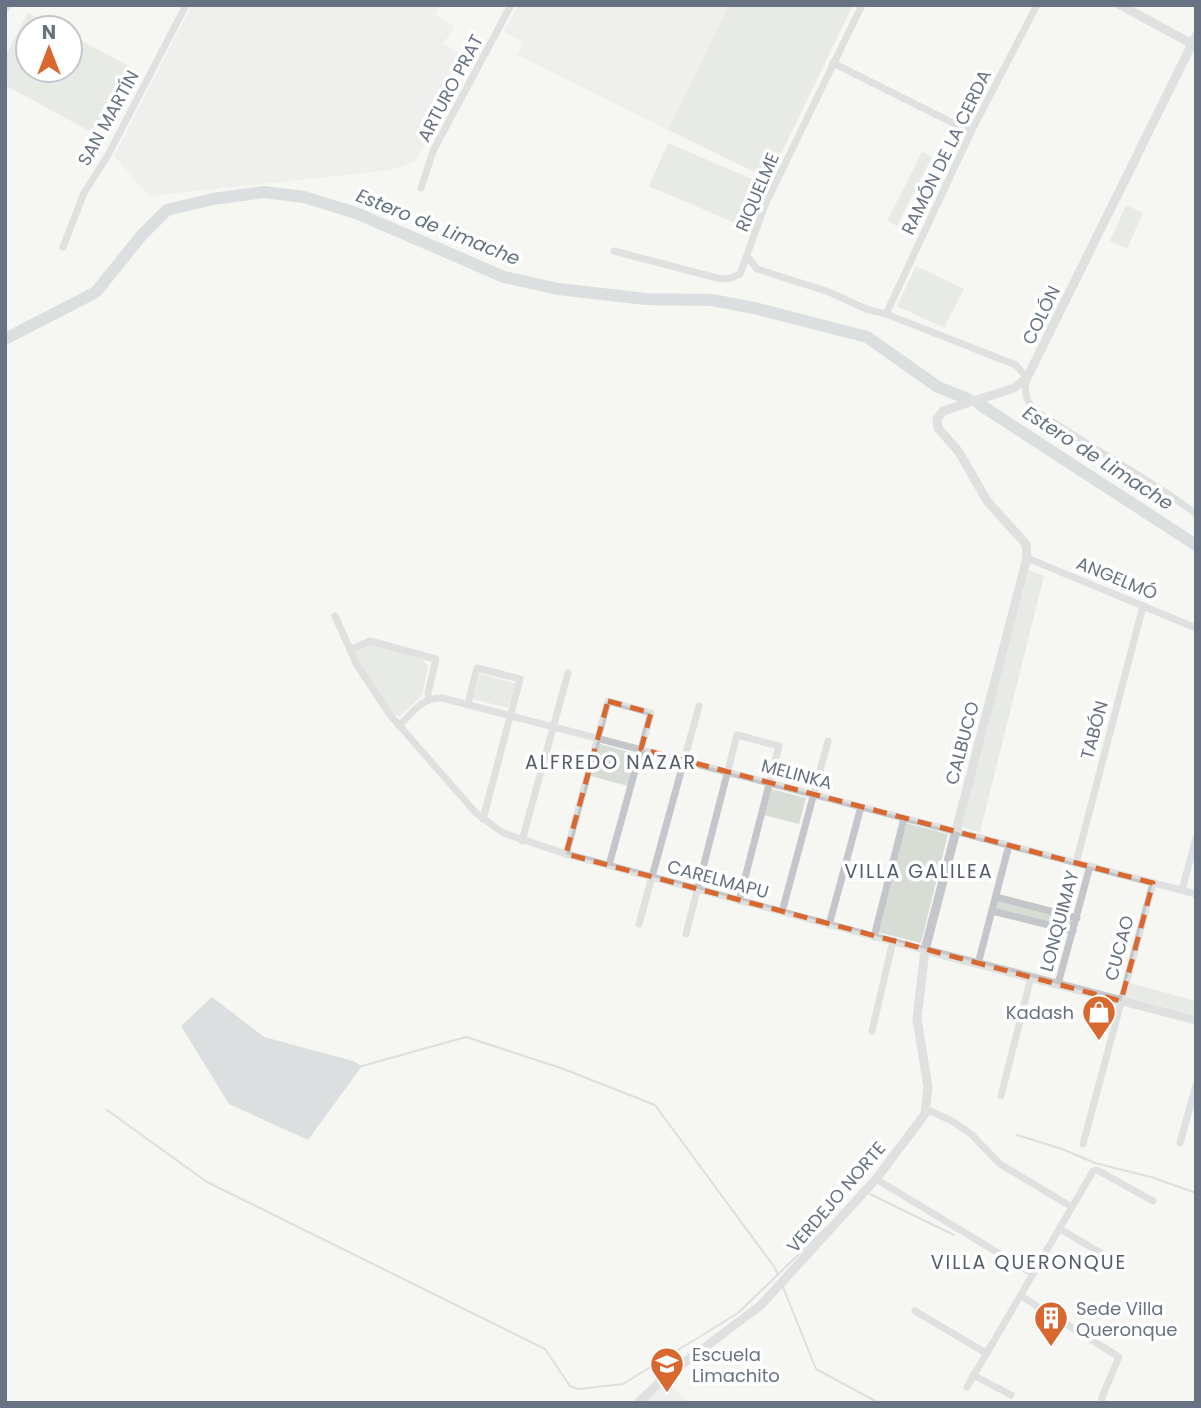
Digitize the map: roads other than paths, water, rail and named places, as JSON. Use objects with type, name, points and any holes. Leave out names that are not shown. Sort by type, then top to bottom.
[{"type":"street","points":[[5,10],[8,5]]},
{"type":"street","name":"SAN MARTÍN","points":[[63,247],[84,193],[108,155],[186,5]]},
{"type":"street","name":"ARTURO PRAT","points":[[421,188],[433,151],[511,5]]},
{"type":"street","name":"RIQUELME","points":[[614,251],[726,279],[740,274],[765,205],[862,5]]},
{"type":"street","name":"RAMÓN DE LA CERDA","points":[[886,314],[971,132],[1038,5]]},
{"type":"street","points":[[1120,5],[1195,42]]},
{"type":"street","name":"COLÓN","points":[[1027,378],[1195,42]]},
{"type":"street","points":[[833,64],[971,132]]},
{"type":"street","points":[[747,256],[757,269],[829,292],[866,309],[886,314],[1016,365],[1027,378],[1027,398],[1035,411],[1196,514]]},
{"type":"street","name":"CALBUCO","points":[[925,950],[1027,558],[1026,544],[987,501],[959,452],[939,430],[937,422],[943,411],[1014,388],[1027,378]]},
{"type":"street","name":"ANGELMÓ","points":[[1027,558],[1196,628]]},
{"type":"street","name":"TABÓN","points":[[1076,863],[1143,606]]},
{"type":"street","name":"CARELMAPU","points":[[335,616],[374,693],[399,726],[483,819],[503,833],[566,854],[739,901],[1196,1020]]},
{"type":"street","points":[[350,650],[370,640],[436,659],[429,699],[399,726]]},
{"type":"street","points":[[468,704],[477,668],[520,680],[483,819]]},
{"type":"street","points":[[523,841],[568,673]]},
{"type":"street","name":"MELINKA","points":[[429,699],[442,698],[468,704],[1196,894]]},
{"type":"street","points":[[566,854],[608,701],[651,713],[609,865]]},
{"type":"street","points":[[639,924],[699,706]]},
{"type":"street","points":[[686,934],[737,736],[779,746],[739,901]]},
{"type":"street","points":[[782,912],[828,741]]},
{"type":"street","points":[[829,925],[861,807]]},
{"type":"street","points":[[874,936],[904,818]]},
{"type":"street","points":[[1182,890],[1196,838]]},
{"type":"street","points":[[978,964],[1009,845]]},
{"type":"street","name":"LONQUIMAY","points":[[1058,984],[1090,866]]},
{"type":"street","name":"CUCAO","points":[[1083,1144],[1153,883]]},
{"type":"street","points":[[996,897],[1077,918]]},
{"type":"street","points":[[992,911],[1073,931]]},
{"type":"street","points":[[872,1031],[893,942]]},
{"type":"street","points":[[925,950],[917,1019],[928,1087],[926,1109],[952,1121],[977,1139],[1000,1164],[1072,1207]]},
{"type":"street","points":[[1001,1096],[1031,977]]},
{"type":"street","points":[[1180,1143],[1196,1085]]},
{"type":"street","name":"VERDEJO NORTE","points":[[638,1403],[664,1378],[761,1306],[876,1179],[921,1120],[926,1109]]},
{"type":"street","points":[[967,1387],[1093,1171],[1097,1170],[1153,1201]]},
{"type":"street","points":[[876,1179],[1033,1273]]},
{"type":"street","points":[[1059,1229],[1118,1263]]},
{"type":"street","points":[[1021,1296],[1119,1357],[1102,1403]]},
{"type":"street","points":[[915,1311],[986,1353]]},
{"type":"street","points":[[973,1375],[1011,1395]]},
{"type":"waterway","name":"Estero de Limache","points":[[5,339],[96,292],[141,236],[167,210],[213,199],[264,192],[304,197],[356,213],[504,277],[558,289],[646,299],[712,300],[867,337],[938,387],[968,399]]},
{"type":"waterway","name":"Estero de Limache","points":[[979,404],[1196,545]]},
{"type":"waterway","points":[[362,1066],[466,1037],[561,1068],[655,1105],[778,1275]]},
{"type":"waterway","points":[[107,1110],[207,1182],[545,1349],[570,1386],[578,1389],[623,1384],[738,1313],[826,1228]]},
{"type":"waterway","points":[[1017,1135],[1095,1163],[1151,1177],[1196,1193]]},
{"type":"waterway","points":[[870,1194],[954,1235]]},
{"type":"waterway","points":[[783,1287],[816,1369],[879,1403]]},
{"type":"place","name":"Kadash","points":[[1099,1042]]},
{"type":"place","name":"Sede Villa Queronque","points":[[1051,1348]]},
{"type":"place","name":"Escuela Limachito","points":[[667,1394]]},
{"type":"district","name":"ALFREDO NAZAR","points":[[611,762]]},
{"type":"district","name":"VILLA GALILEA","points":[[919,871]]},
{"type":"district","name":"VILLA QUERONQUE","points":[[1029,1262]]}]
